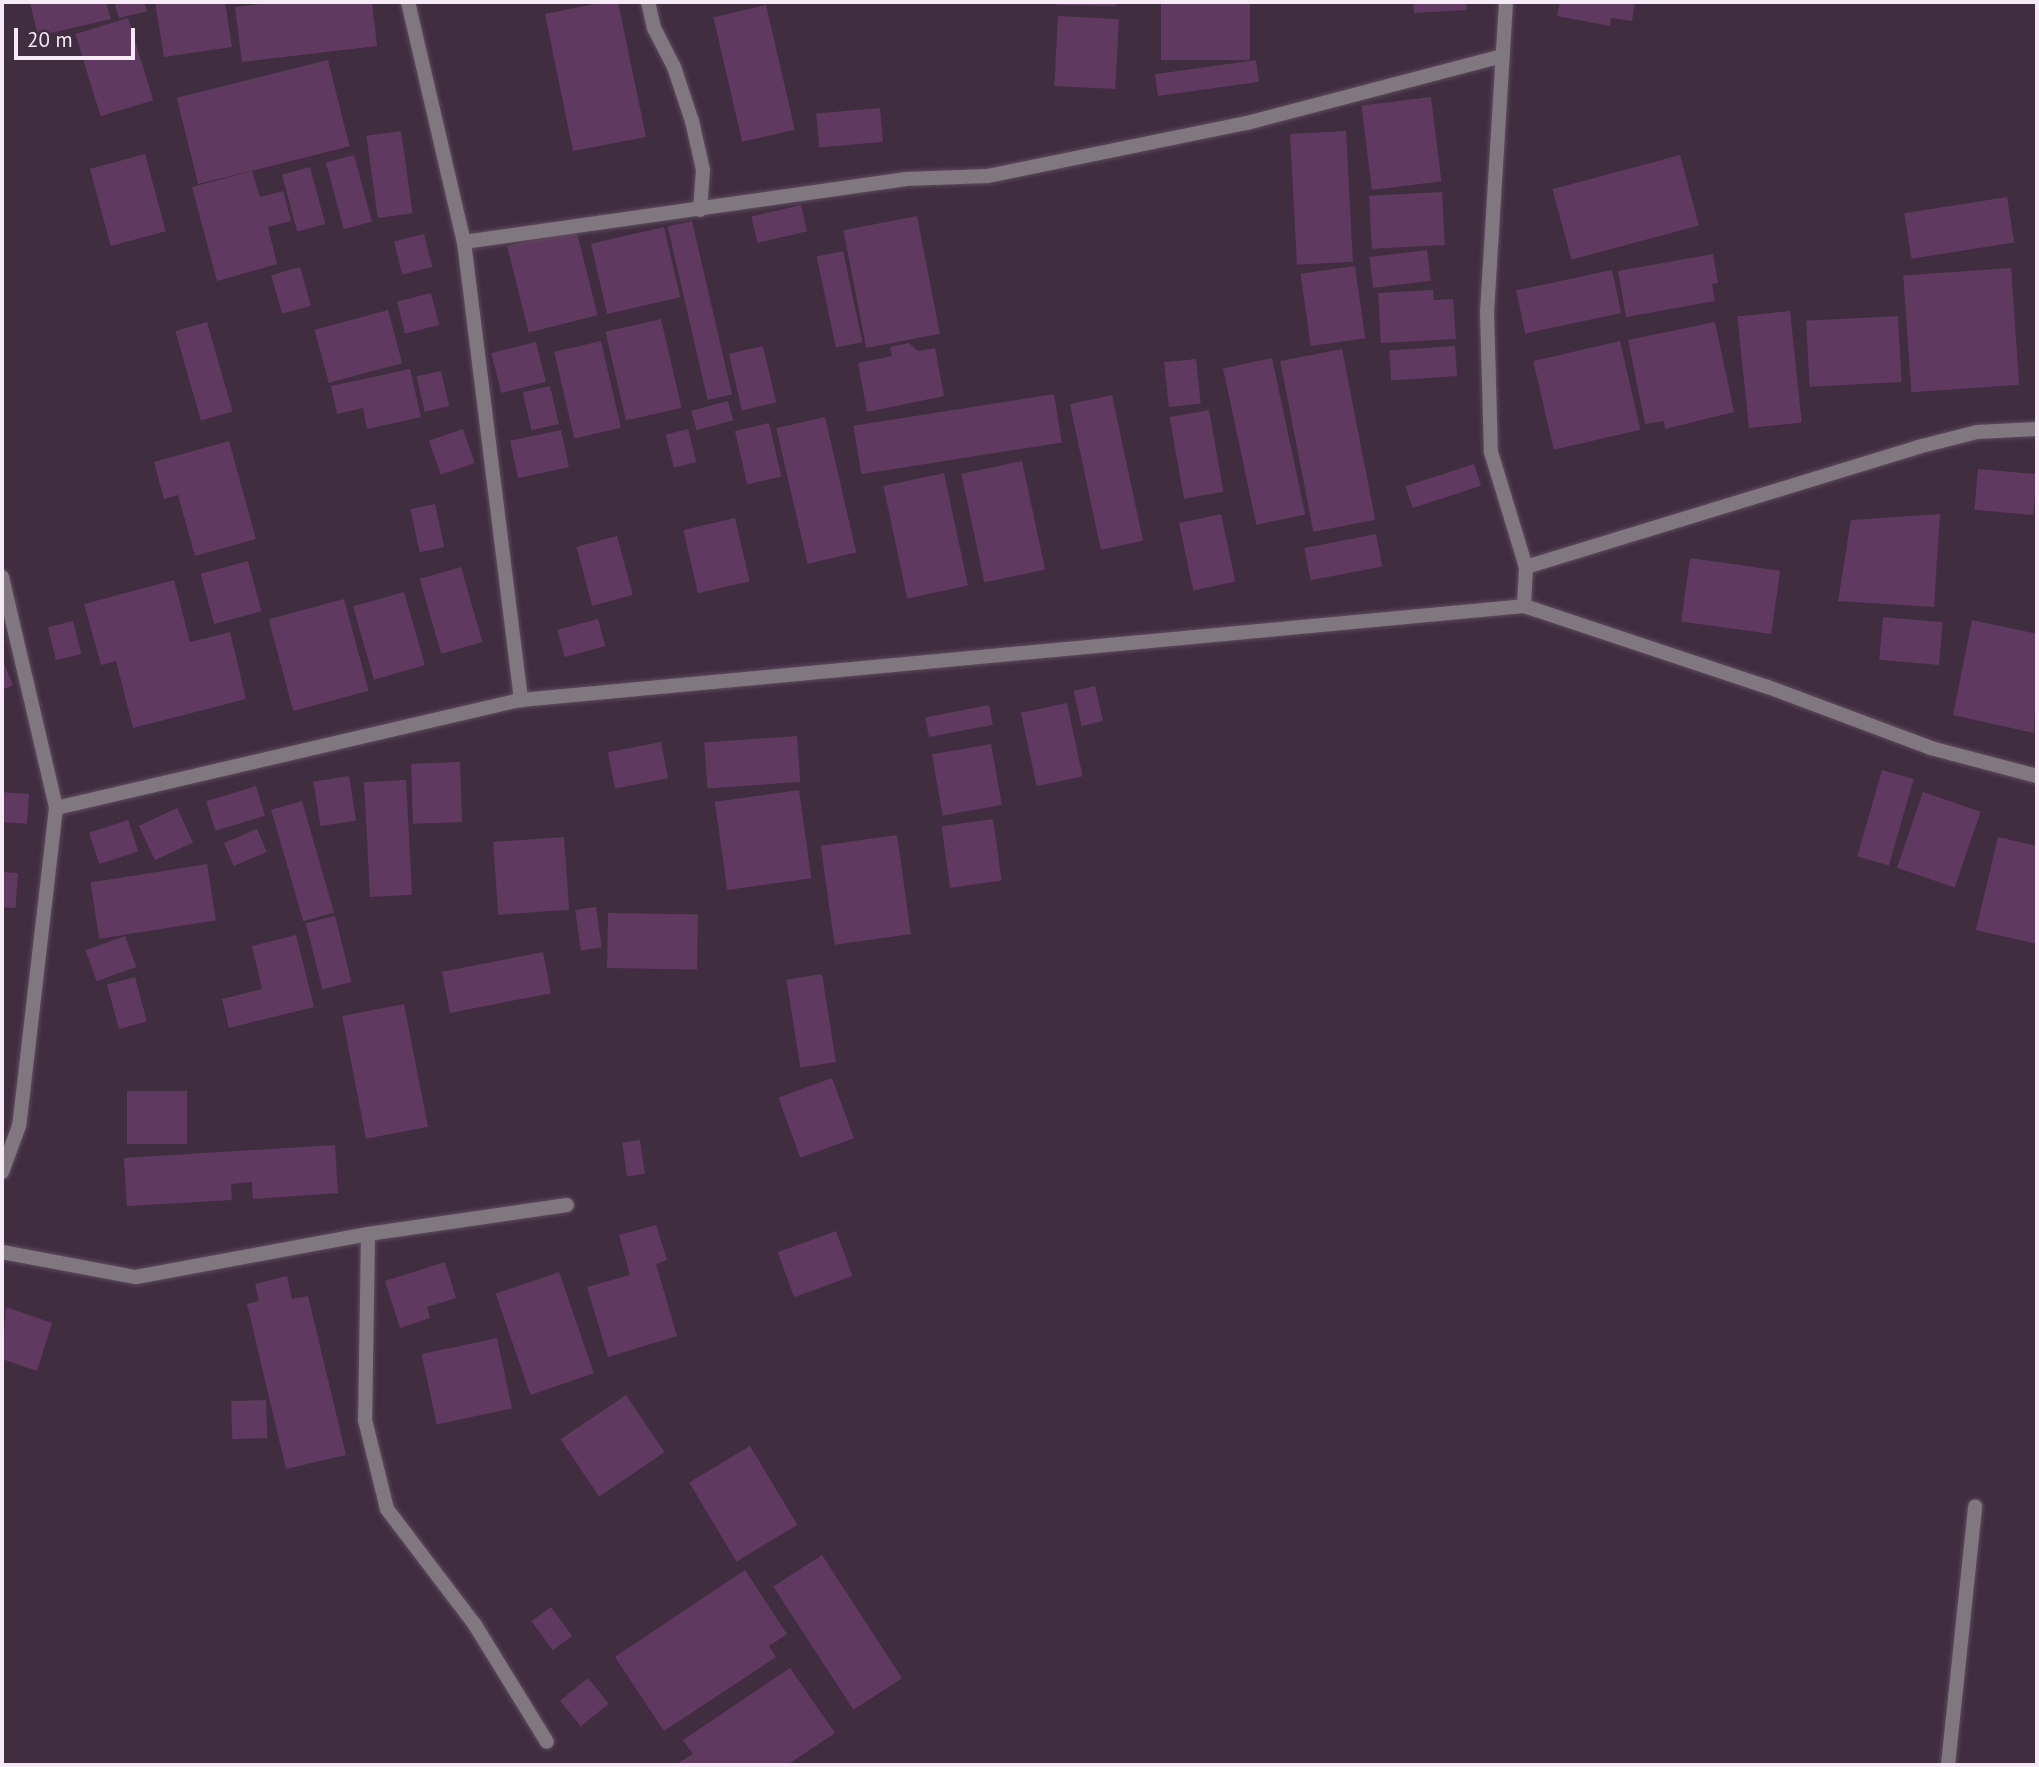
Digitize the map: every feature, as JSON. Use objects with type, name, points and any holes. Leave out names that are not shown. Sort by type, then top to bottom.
[{"type":"street","points":[[408,2],[464,242],[521,700]]},
{"type":"street","points":[[648,2],[654,28],[674,66],[692,121],[703,170],[700,210]]},
{"type":"street","points":[[1506,2],[1487,311],[1491,452],[1526,567],[1524,606]]},
{"type":"street","points":[[464,242],[905,179],[988,176],[1247,123],[1502,56]]},
{"type":"street","points":[[1526,567],[1918,447],[1977,432],[2037,429]]},
{"type":"street","points":[[2,577],[56,808],[19,1126],[2,1172]]},
{"type":"street","points":[[56,808],[521,700],[1524,606],[1768,687],[1931,748],[2037,776]]},
{"type":"street","points":[[2,1252],[136,1277],[368,1234],[567,1205]]},
{"type":"street","points":[[368,1234],[365,1420],[387,1509],[475,1625],[547,1742]]},
{"type":"street","points":[[1948,1765],[1975,1506]]},
{"type":"building","points":[[30,2],[106,2],[111,19],[38,36]]},
{"type":"building","points":[[114,2],[144,2],[147,11],[119,18]]},
{"type":"building","points":[[155,2],[225,2],[232,47],[164,57]]},
{"type":"building","points":[[276,2],[372,2],[377,46],[242,62],[235,7]]},
{"type":"building","points":[[605,2],[618,2],[646,137],[573,151],[545,14]]},
{"type":"building","points":[[1056,2],[1116,2],[1116,6],[1056,5]]},
{"type":"building","points":[[1161,2],[1250,2],[1250,60],[1161,60]]},
{"type":"building","points":[[1413,2],[1466,2],[1467,10],[1414,13]]},
{"type":"building","points":[[1560,2],[1635,2],[1632,21],[1611,18],[1610,26],[1557,16]]},
{"type":"building","points":[[766,5],[795,130],[742,142],[713,17]]},
{"type":"building","points":[[1058,16],[1119,19],[1115,89],[1054,86]]},
{"type":"building","points":[[128,18],[153,100],[101,116],[75,34]]},
{"type":"building","points":[[328,60],[350,146],[198,184],[177,98]]},
{"type":"building","points":[[1256,60],[1259,82],[1158,96],[1155,74]]},
{"type":"building","points":[[1431,97],[1441,181],[1372,190],[1362,106]]},
{"type":"building","points":[[880,108],[883,142],[819,147],[816,114]]},
{"type":"building","points":[[401,131],[413,213],[378,218],[366,136]]},
{"type":"building","points":[[1346,131],[1353,262],[1297,265],[1290,134]]},
{"type":"building","points":[[145,154],[166,231],[111,246],[90,169]]},
{"type":"building","points":[[354,155],[372,222],[344,229],[326,163]]},
{"type":"building","points":[[1680,155],[1699,226],[1571,260],[1552,189]]},
{"type":"building","points":[[310,167],[325,224],[297,231],[282,175]]},
{"type":"building","points":[[252,171],[260,197],[283,191],[291,221],[268,227],[277,264],[217,281],[192,187]]},
{"type":"building","points":[[1442,192],[1445,245],[1372,249],[1369,196]]},
{"type":"building","points":[[2007,197],[2014,242],[1911,259],[1904,213]]},
{"type":"building","points":[[801,205],[807,231],[757,243],[751,216]]},
{"type":"building","points":[[917,216],[940,334],[866,348],[843,230]]},
{"type":"building","points":[[692,221],[732,394],[708,400],[668,227]]},
{"type":"building","points":[[664,227],[680,297],[607,314],[591,244]]},
{"type":"building","points":[[576,229],[598,315],[529,333],[507,246]]},
{"type":"building","points":[[424,234],[432,267],[402,274],[394,241]]},
{"type":"building","points":[[1427,250],[1431,281],[1373,288],[1369,257]]},
{"type":"building","points":[[843,251],[862,342],[836,348],[817,257]]},
{"type":"building","points":[[1713,254],[1718,283],[1712,284],[1715,301],[1626,317],[1618,271]]},
{"type":"building","points":[[1355,266],[1365,338],[1311,346],[1301,274]]},
{"type":"building","points":[[300,267],[311,305],[282,314],[271,275]]},
{"type":"building","points":[[2011,268],[2019,385],[1911,392],[1903,276]]},
{"type":"building","points":[[1612,270],[1621,313],[1525,333],[1516,290]]},
{"type":"building","points":[[1433,290],[1434,300],[1453,299],[1456,339],[1381,343],[1378,293]]},
{"type":"building","points":[[431,293],[439,325],[405,333],[397,301]]},
{"type":"building","points":[[388,310],[402,363],[329,383],[315,330]]},
{"type":"building","points":[[1790,311],[1802,422],[1749,428],[1737,317]]},
{"type":"building","points":[[1898,316],[1901,382],[1810,387],[1806,321]]},
{"type":"building","points":[[661,319],[681,408],[626,420],[605,332]]},
{"type":"building","points":[[207,322],[233,411],[201,420],[175,331]]},
{"type":"building","points":[[1715,322],[1734,412],[1665,429],[1664,421],[1645,424],[1628,340]]},
{"type":"building","points":[[601,341],[621,428],[574,439],[554,352]]},
{"type":"building","points":[[1620,341],[1640,430],[1554,450],[1533,361]]},
{"type":"building","points":[[536,342],[546,382],[501,393],[491,353]]},
{"type":"building","points":[[909,343],[918,351],[935,348],[944,396],[867,412],[858,363],[892,356],[890,347]]},
{"type":"building","points":[[763,346],[776,403],[742,410],[729,354]]},
{"type":"building","points":[[1455,346],[1457,376],[1391,381],[1389,351]]},
{"type":"building","points":[[1342,349],[1375,520],[1313,532],[1280,361]]},
{"type":"building","points":[[1272,358],[1305,515],[1256,525],[1223,368]]},
{"type":"building","points":[[1196,359],[1201,404],[1169,407],[1164,362]]},
{"type":"building","points":[[410,369],[421,417],[367,429],[363,408],[337,414],[331,386]]},
{"type":"building","points":[[441,371],[449,406],[425,412],[417,377]]},
{"type":"building","points":[[550,386],[559,424],[531,430],[523,392]]},
{"type":"building","points":[[1054,394],[1062,442],[861,474],[853,426]]},
{"type":"building","points":[[1112,395],[1143,541],[1101,550],[1070,404]]},
{"type":"building","points":[[728,401],[733,420],[696,430],[691,411]]},
{"type":"building","points":[[1209,410],[1223,492],[1184,499],[1170,417]]},
{"type":"building","points":[[825,417],[856,552],[808,564],[776,428]]},
{"type":"building","points":[[769,423],[781,477],[747,484],[735,431]]},
{"type":"building","points":[[463,429],[475,463],[441,475],[429,441]]},
{"type":"building","points":[[688,429],[696,462],[674,468],[666,435]]},
{"type":"building","points":[[561,430],[569,467],[518,478],[510,441]]},
{"type":"building","points":[[229,441],[256,539],[195,556],[178,495],[164,499],[154,462]]},
{"type":"building","points":[[1022,461],[1045,570],[984,582],[961,474]]},
{"type":"building","points":[[1474,464],[1481,486],[1413,508],[1406,486]]},
{"type":"building","points":[[1978,469],[2037,474],[2033,515],[1974,510]]},
{"type":"building","points":[[944,473],[968,585],[907,598],[883,486]]},
{"type":"building","points":[[435,504],[444,547],[420,552],[411,509]]},
{"type":"building","points":[[1221,514],[1235,581],[1193,590],[1179,523]]},
{"type":"building","points":[[1940,514],[1934,607],[1838,601],[1851,520]]},
{"type":"building","points":[[735,518],[750,581],[698,593],[683,530]]},
{"type":"building","points":[[1376,534],[1382,566],[1311,580],[1304,548]]},
{"type":"building","points":[[617,536],[633,595],[592,606],[576,547]]},
{"type":"building","points":[[1690,558],[1780,571],[1771,634],[1681,621]]},
{"type":"building","points":[[248,561],[261,611],[214,624],[201,574]]},
{"type":"building","points":[[461,567],[482,642],[441,654],[420,579]]},
{"type":"building","points":[[174,580],[190,642],[230,632],[246,699],[133,728],[116,661],[101,665],[84,604]]},
{"type":"building","points":[[404,592],[425,665],[374,680],[353,607]]},
{"type":"building","points":[[344,599],[369,691],[293,711],[269,619]]},
{"type":"building","points":[[1883,617],[1943,622],[1939,665],[1879,660]]},
{"type":"building","points":[[598,619],[605,646],[565,657],[557,630]]},
{"type":"building","points":[[1972,620],[2037,634],[2034,733],[1953,715]]},
{"type":"building","points":[[73,621],[81,654],[56,660],[48,627]]},
{"type":"building","points":[[2,659],[13,685],[2,690]]},
{"type":"building","points":[[1095,686],[1103,721],[1082,726],[1074,691]]},
{"type":"building","points":[[1067,703],[1083,776],[1037,786],[1021,713]]},
{"type":"building","points":[[989,705],[993,725],[929,737],[925,717]]},
{"type":"building","points":[[797,736],[800,782],[707,788],[704,742]]},
{"type":"building","points":[[661,742],[668,778],[615,789],[608,752]]},
{"type":"building","points":[[991,744],[1002,805],[943,815],[932,754]]},
{"type":"building","points":[[460,762],[462,822],[413,824],[411,764]]},
{"type":"building","points":[[1882,770],[1914,779],[1889,866],[1857,857]]},
{"type":"building","points":[[349,776],[356,820],[320,826],[313,782]]},
{"type":"building","points":[[406,780],[412,895],[370,897],[364,782]]},
{"type":"building","points":[[256,786],[265,816],[215,831],[206,801]]},
{"type":"building","points":[[799,790],[811,878],[727,890],[715,802]]},
{"type":"building","points":[[2,792],[29,794],[27,824],[2,822]]},
{"type":"building","points":[[1923,792],[1981,812],[1955,888],[1897,868]]},
{"type":"building","points":[[302,801],[334,913],[303,921],[271,810]]},
{"type":"building","points":[[177,808],[193,842],[155,860],[139,826]]},
{"type":"building","points":[[993,819],[1002,880],[950,888],[942,826]]},
{"type":"building","points":[[128,820],[138,851],[99,864],[89,833]]},
{"type":"building","points":[[257,829],[267,852],[234,866],[224,843]]},
{"type":"building","points":[[897,835],[911,934],[835,945],[821,846]]},
{"type":"building","points":[[564,837],[569,910],[498,915],[493,842]]},
{"type":"building","points":[[1998,837],[2037,846],[2037,944],[1976,930]]},
{"type":"building","points":[[207,864],[216,920],[99,939],[90,882]]},
{"type":"building","points":[[2,872],[18,873],[16,908],[2,907]]},
{"type":"building","points":[[596,907],[602,948],[581,951],[575,910]]},
{"type":"building","points":[[608,913],[698,915],[697,970],[607,968]]},
{"type":"building","points":[[335,916],[351,982],[322,989],[306,923]]},
{"type":"building","points":[[296,935],[314,1007],[229,1028],[222,999],[262,989],[252,946]]},
{"type":"building","points":[[125,936],[136,967],[97,981],[86,950]]},
{"type":"building","points":[[543,952],[551,993],[450,1013],[442,972]]},
{"type":"building","points":[[822,974],[836,1062],[800,1068],[786,980]]},
{"type":"building","points":[[135,977],[147,1021],[119,1029],[107,985]]},
{"type":"building","points":[[404,1004],[428,1127],[366,1139],[342,1016]]},
{"type":"building","points":[[832,1078],[854,1138],[800,1158],[778,1097]]},
{"type":"building","points":[[127,1091],[187,1091],[187,1144],[127,1144]]},
{"type":"building","points":[[640,1140],[645,1174],[627,1176],[622,1143]]},
{"type":"building","points":[[335,1145],[338,1193],[253,1199],[252,1182],[231,1184],[232,1200],[127,1206],[124,1158]]},
{"type":"building","points":[[656,1225],[667,1260],[656,1264],[677,1336],[608,1357],[587,1287],[630,1275],[619,1235]]},
{"type":"building","points":[[836,1231],[852,1276],[794,1297],[778,1252]]},
{"type":"building","points":[[445,1262],[456,1298],[427,1307],[430,1318],[400,1328],[385,1281]]},
{"type":"building","points":[[559,1272],[594,1373],[530,1395],[496,1294]]},
{"type":"building","points":[[287,1276],[292,1299],[308,1296],[346,1455],[286,1469],[247,1304],[259,1301],[255,1284]]},
{"type":"building","points":[[6,1307],[52,1323],[37,1371],[2,1359]]},
{"type":"building","points":[[497,1338],[512,1408],[437,1424],[422,1354]]},
{"type":"building","points":[[626,1395],[665,1452],[599,1496],[561,1439]]},
{"type":"building","points":[[266,1400],[267,1438],[232,1439],[231,1401]]},
{"type":"building","points":[[750,1446],[797,1525],[737,1561],[689,1483]]},
{"type":"building","points":[[822,1555],[902,1678],[853,1710],[773,1587]]},
{"type":"building","points":[[745,1570],[787,1634],[769,1646],[776,1657],[664,1731],[615,1657]]},
{"type":"building","points":[[551,1607],[572,1636],[553,1650],[532,1621]]},
{"type":"building","points":[[790,1668],[835,1733],[787,1765],[675,1765],[693,1754],[683,1740]]},
{"type":"building","points":[[588,1678],[609,1704],[581,1726],[560,1701]]}]
